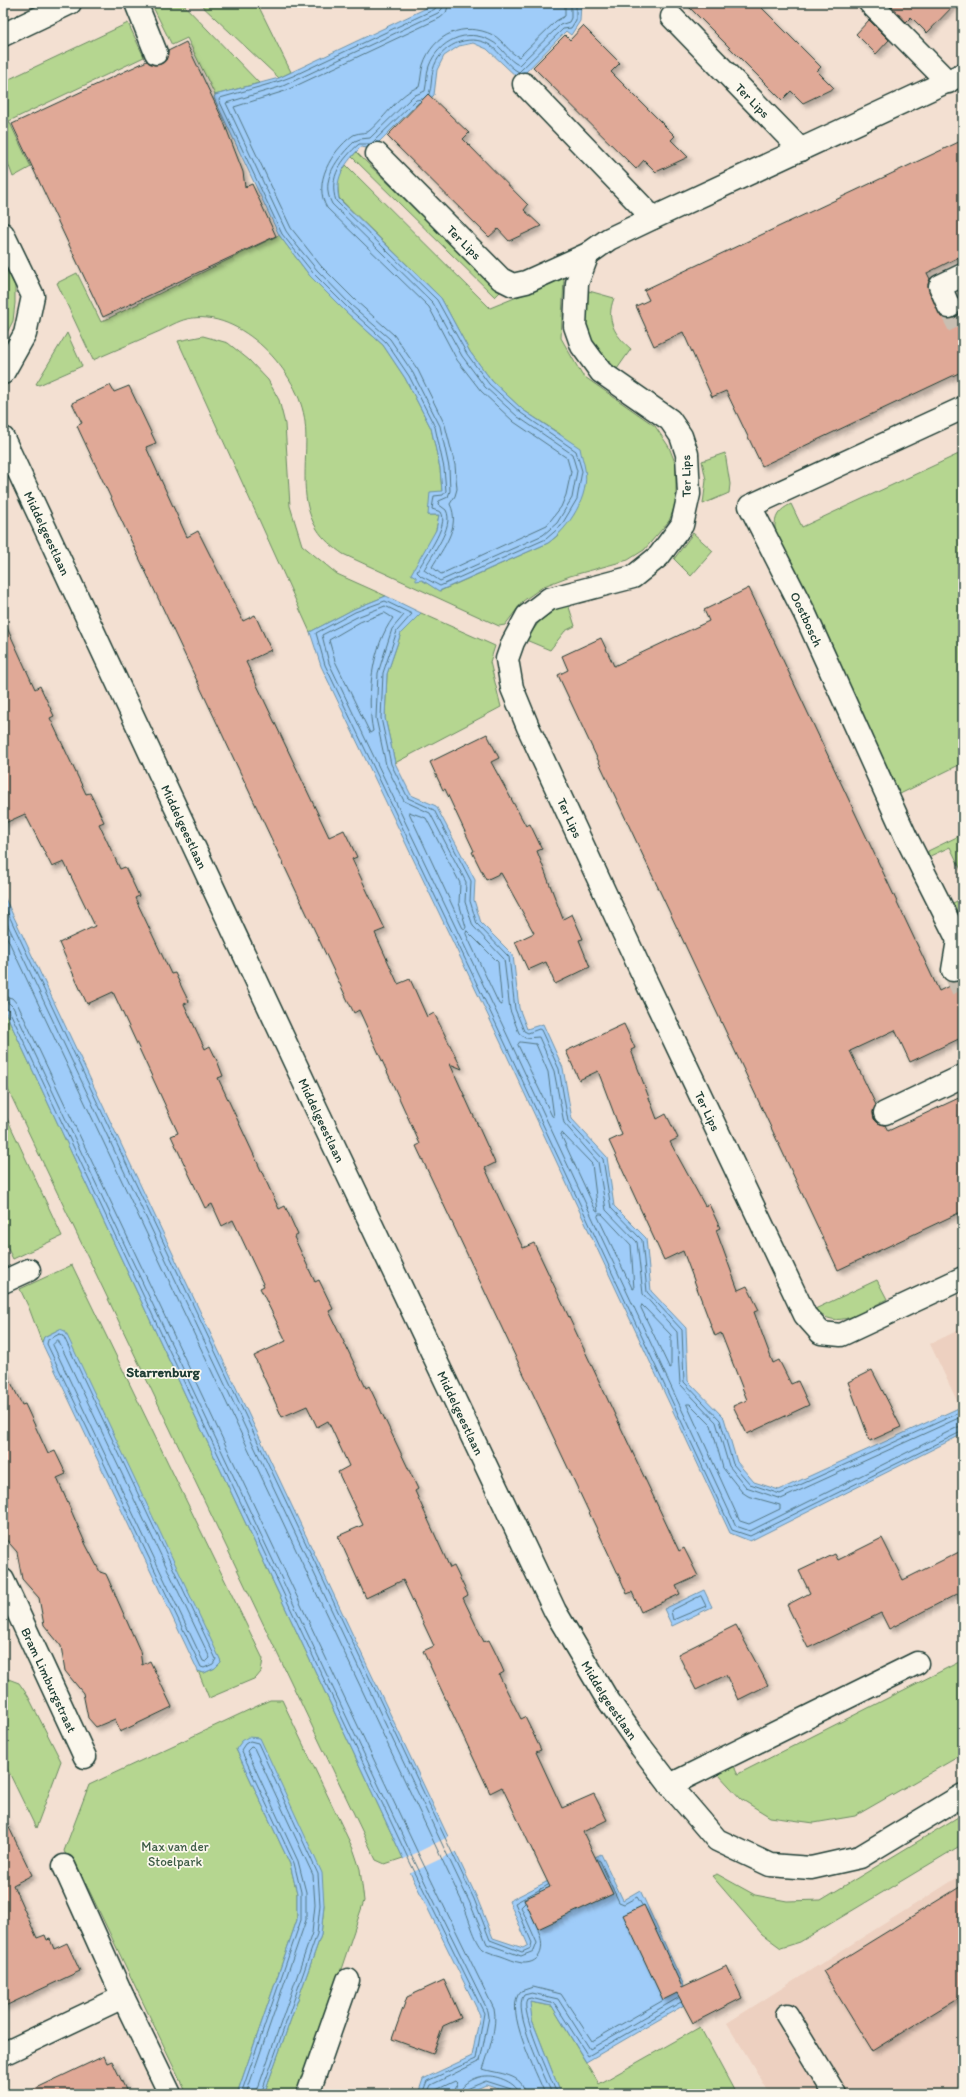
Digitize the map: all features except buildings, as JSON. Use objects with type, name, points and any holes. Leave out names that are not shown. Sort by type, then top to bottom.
[{"type":"street","points":[[3,36],[70,3]]},
{"type":"street","points":[[136,3],[156,53]]},
{"type":"street","name":"Ter Lips","points":[[377,154],[501,279],[513,285],[526,282],[588,254],[609,239],[653,218],[955,78],[870,3]]},
{"type":"street","name":"Ter Lips","points":[[672,17],[801,150]]},
{"type":"street","points":[[524,84],[653,218]]},
{"type":"street","points":[[3,234],[32,296],[25,334],[3,373]]},
{"type":"street","name":"Ter Lips","points":[[588,254],[577,283],[574,308],[575,326],[582,346],[600,372],[670,420],[681,436],[687,454],[689,494],[682,525],[660,556],[633,577],[549,599],[527,616],[513,642],[507,659],[512,688],[528,726],[637,962],[805,1315],[821,1333],[840,1335],[963,1278]]},
{"type":"street","points":[[949,308],[940,286],[963,275]]},
{"type":"street","name":"Oostbosch","points":[[961,939],[906,837],[805,614],[750,506],[963,408]]},
{"type":"street","name":"Middelgeestlaan","points":[[3,438],[321,1117],[555,1611],[606,1697],[670,1785],[717,1840],[770,1865],[811,1868],[860,1857],[963,1795]]},
{"type":"street","points":[[953,970],[961,939]]},
{"type":"street","points":[[885,1113],[963,1076]]},
{"type":"street","points":[[3,1282],[28,1270]]},
{"type":"street","name":"Bram Limburgstraat","points":[[3,1580],[8,1606],[86,1757]]},
{"type":"street","points":[[670,1785],[917,1663]]},
{"type":"street","points":[[64,1866],[123,1997],[170,2094]]},
{"type":"street","points":[[308,2094],[348,1980]]},
{"type":"street","points":[[3,2054],[123,1997]]},
{"type":"street","points":[[787,2015],[834,2094]]},
{"type":"shaded area","points":[[963,1328],[963,1406],[960,1407],[930,1344]]},
{"type":"shaded area","points":[[963,1874],[963,2094],[770,2094],[727,2023]]},
{"type":"green space","points":[[151,3],[182,3],[259,83],[215,95],[187,38],[172,45]]},
{"type":"green space","points":[[199,3],[257,3],[291,72],[279,78]]},
{"type":"green space","points":[[128,23],[144,57],[9,121],[31,167],[13,177],[3,150],[3,130],[7,128],[3,118],[3,82]]},
{"type":"green space","points":[[356,152],[500,292],[495,297],[352,157]]},
{"type":"green space","points":[[346,165],[490,308],[564,278],[561,338],[582,375],[655,426],[669,447],[676,465],[676,503],[669,521],[644,550],[628,560],[570,576],[544,586],[523,601],[505,625],[499,626],[343,554],[322,536],[311,517],[307,504],[305,490],[306,435],[301,403],[292,384],[279,365],[264,348],[246,333],[227,323],[207,318],[187,319],[93,360],[57,283],[77,273],[101,322],[279,235],[310,276],[345,311],[383,345],[405,378],[431,428],[440,468],[442,491],[428,515],[439,515],[436,530],[417,577],[440,591],[548,543],[557,536],[574,514],[560,434],[523,410],[492,381],[470,352],[441,298],[339,198],[337,180]]},
{"type":"green space","points":[[6,268],[15,286],[15,303],[13,321],[3,340],[3,269]]},
{"type":"green space","points":[[589,291],[614,298],[611,306],[611,321],[613,327],[620,338],[631,349],[617,369],[599,351],[588,334],[585,316]]},
{"type":"green space","points":[[67,333],[82,366],[39,385],[36,384]]},
{"type":"green space","points":[[203,336],[228,343],[249,360],[268,380],[279,400],[285,424],[290,506],[302,545],[337,574],[386,596],[354,609],[310,632],[178,341]]},
{"type":"green space","points":[[963,452],[963,763],[900,794],[775,530],[775,521],[780,511],[791,504],[802,527]]},
{"type":"green space","points":[[725,453],[730,484],[729,493],[703,504],[706,480],[702,461]]},
{"type":"green space","points":[[693,533],[713,551],[691,576],[674,559]]},
{"type":"green space","points":[[568,604],[575,626],[565,631],[550,650],[526,640],[544,615]]},
{"type":"green space","points":[[421,613],[495,646],[490,662],[501,707],[395,763],[385,718],[387,674],[401,633]]},
{"type":"green space","points":[[963,834],[963,874],[950,847],[928,857],[928,851]]},
{"type":"green space","points":[[963,898],[963,915],[956,911],[951,904]]},
{"type":"green space","points":[[3,1007],[403,1858],[385,1864],[376,1860],[3,1079]]},
{"type":"green space","points":[[3,1110],[62,1236],[13,1259],[3,1239]]},
{"type":"green space","points":[[72,1265],[263,1659],[261,1672],[256,1678],[209,1698],[198,1671],[204,1673],[215,1668],[221,1662],[60,1329],[44,1337],[42,1343],[20,1289]]},
{"type":"green space","points":[[877,1280],[887,1299],[860,1313],[851,1317],[832,1319],[823,1316],[815,1309]]},
{"type":"green space","points":[[963,1660],[963,1754],[855,1816],[814,1823],[770,1817],[741,1799],[718,1774],[734,1766],[738,1774]]},
{"type":"green space","points":[[3,1677],[19,1683],[28,1696],[61,1761],[36,1828],[3,1760]]},
{"type":"green space","name":"Max van der Stoelpark","points":[[270,1700],[282,1700],[354,1851],[360,1869],[364,1901],[299,2094],[264,2094],[321,1935],[324,1905],[236,1749],[290,1864],[297,1893],[297,1920],[237,2094],[187,2094],[75,1861],[68,1859],[64,1851],[89,1785]]},
{"type":"green space","points":[[963,1814],[963,1844],[800,1942],[781,1948],[762,1934],[712,1876],[717,1874],[755,1895],[787,1901],[821,1900]]},
{"type":"green space","points":[[529,2002],[552,2006],[599,2084],[700,2027],[736,2094],[561,2094],[532,2020]]},
{"type":"water","points":[[437,3],[581,3],[580,21],[571,35],[566,31],[519,79],[487,49],[473,43],[459,46],[444,56],[437,70],[434,95],[423,106],[419,102],[372,149],[361,147],[346,164],[342,170],[338,184],[339,199],[441,298],[470,352],[492,381],[523,410],[580,448],[585,466],[586,479],[581,500],[576,510],[556,537],[548,543],[439,591],[422,580],[416,581],[416,577],[411,574],[436,530],[439,515],[428,515],[430,492],[442,491],[440,468],[431,428],[405,378],[383,345],[345,311],[310,276],[279,235],[214,98],[215,95],[279,78]]},
{"type":"water","points":[[386,596],[421,613],[401,633],[387,674],[385,718],[395,763],[411,795],[436,806],[475,880],[474,900],[481,923],[513,955],[519,1008],[527,1029],[543,1024],[563,1068],[572,1119],[607,1157],[614,1206],[646,1238],[651,1291],[686,1328],[688,1381],[724,1418],[737,1462],[754,1482],[779,1490],[963,1406],[963,1434],[750,1541],[730,1533],[494,1028],[321,666],[310,632],[354,609]]},
{"type":"water","points":[[3,894],[477,1898],[493,1938],[523,1948],[528,1945],[509,1901],[601,1854],[623,1900],[640,1890],[691,2001],[586,2062],[552,2006],[530,2002],[532,2020],[561,2094],[514,2094],[486,2085],[465,2094],[418,2094],[423,2079],[472,2056],[480,2015],[403,1858],[3,1007]]},
{"type":"water","points":[[60,1329],[65,1331],[220,1659],[221,1662],[215,1668],[204,1673],[198,1671],[42,1343],[44,1337]]},
{"type":"water","points":[[704,1590],[712,1607],[672,1626],[664,1609]]},
{"type":"water","points":[[248,1737],[260,1738],[322,1873],[324,1905],[321,1935],[264,2094],[237,2094],[297,1920],[297,1893],[290,1864],[236,1749],[242,1741]]},
{"type":"pier","points":[[450,1836],[457,1851],[409,1874],[402,1860]]},
{"type":"tunnel","points":[[949,307],[963,335]]},
{"type":"tunnel","points":[[953,970],[963,991]]},
{"type":"district","name":"Starrenburg","points":[[163,1372]]}]
